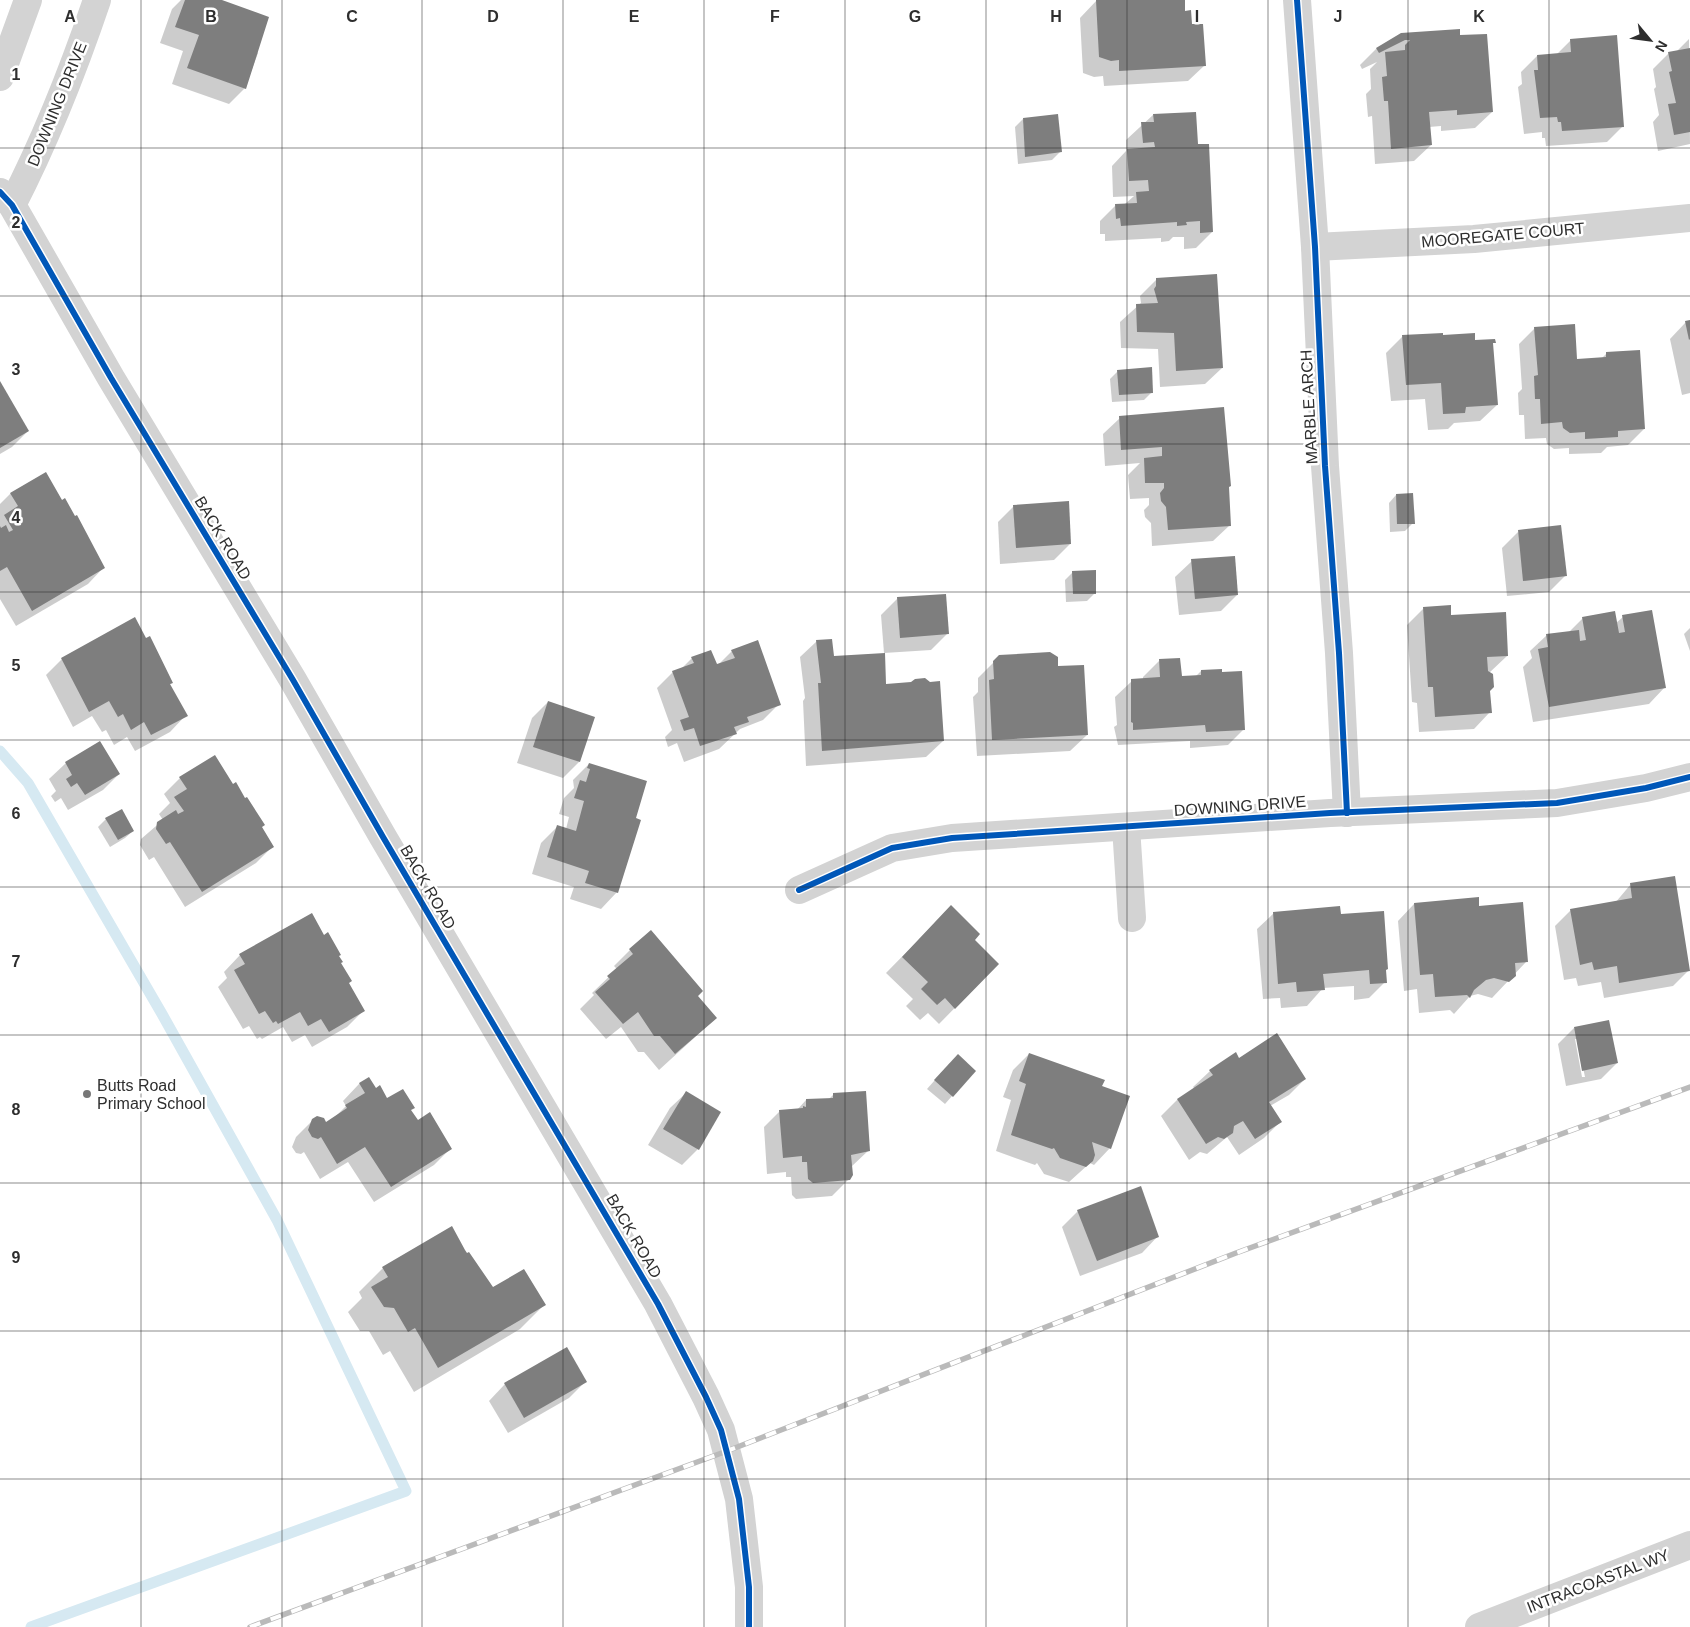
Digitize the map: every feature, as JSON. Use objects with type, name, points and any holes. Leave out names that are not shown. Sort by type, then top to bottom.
[{"type":"street","points":[[0,77],[28,0]]},
{"type":"street","name":"DOWNING DRIVE","points":[[6,199],[41,149],[78,56],[97,0]]},
{"type":"street","name":"MARBLE ARCH","points":[[1297,0],[1315,247],[1325,466],[1339,653],[1347,814]]},
{"type":"street","name":"BACK ROAD","points":[[6,199],[111,378],[293,680],[671,1329],[721,1430],[739,1499],[749,1587],[750,1627]]},
{"type":"street","name":"MOOREGATE COURT","points":[[1315,247],[1474,239],[1690,218]]},
{"type":"street","name":"DOWNING DRIVE","points":[[799,890],[892,848],[952,838],[1557,803],[1646,788],[1690,777]]},
{"type":"street","points":[[1126,828],[1132,918]]},
{"type":"street","name":"INTRACOASTAL WY","points":[[1479,1627],[1690,1545]]},
{"type":"building","points":[[185,0],[222,0],[269,17],[246,89],[187,68],[199,35],[175,27]]},
{"type":"building","points":[[1096,0],[1185,0],[1185,11],[1191,10],[1192,24],[1203,24],[1206,66],[1119,71],[1119,60],[1111,61],[1099,57]]},
{"type":"building","points":[[1460,29],[1460,35],[1487,34],[1493,112],[1457,115],[1457,110],[1429,112],[1432,145],[1391,149],[1388,101],[1384,101],[1382,77],[1387,76],[1385,52],[1405,50],[1405,45],[1410,40],[1405,40],[1379,53],[1376,48],[1401,33]]},
{"type":"building","points":[[1617,35],[1624,127],[1562,131],[1561,122],[1558,122],[1557,117],[1540,118],[1534,70],[1538,70],[1537,55],[1571,52],[1570,39]]},
{"type":"building","points":[[1690,48],[1690,132],[1674,135],[1668,104],[1676,103],[1669,72],[1672,71],[1668,52]]},
{"type":"building","points":[[1196,112],[1198,144],[1209,144],[1213,232],[1200,233],[1200,221],[1186,222],[1187,225],[1177,226],[1177,222],[1121,226],[1120,218],[1116,219],[1115,204],[1137,203],[1136,192],[1149,191],[1148,180],[1129,181],[1127,149],[1155,147],[1154,142],[1143,143],[1141,122],[1154,122],[1153,114]]},
{"type":"building","points":[[1058,114],[1062,152],[1025,157],[1023,118]]},
{"type":"building","points":[[1217,274],[1223,368],[1176,371],[1174,333],[1137,332],[1136,304],[1158,303],[1154,289],[1156,278]]},
{"type":"building","points":[[1690,320],[1690,339],[1689,340],[1685,321]]},
{"type":"building","points":[[1575,324],[1577,359],[1606,357],[1606,352],[1640,350],[1645,429],[1618,431],[1618,437],[1585,439],[1585,432],[1570,433],[1563,428],[1562,422],[1541,424],[1540,399],[1535,399],[1534,376],[1538,375],[1534,327]]},
{"type":"building","points":[[1443,333],[1443,335],[1475,333],[1475,340],[1495,339],[1496,343],[1493,343],[1498,405],[1466,407],[1465,413],[1443,414],[1441,383],[1406,385],[1402,335]]},
{"type":"building","points":[[1152,367],[1153,393],[1119,395],[1117,370]]},
{"type":"building","points":[[0,381],[29,431],[0,448]]},
{"type":"building","points":[[1224,407],[1231,486],[1229,487],[1231,526],[1168,530],[1166,507],[1161,501],[1160,493],[1164,488],[1164,483],[1145,483],[1144,458],[1162,456],[1162,447],[1121,450],[1119,416]]},
{"type":"building","points":[[46,472],[62,500],[65,498],[75,516],[77,515],[105,568],[32,611],[7,567],[0,571],[0,526],[1,528],[6,525],[9,532],[13,530],[4,515],[18,506],[10,493]]},
{"type":"building","points":[[1413,493],[1415,524],[1397,524],[1396,494]]},
{"type":"building","points":[[1069,501],[1071,544],[1016,548],[1013,505]]},
{"type":"building","points":[[1561,525],[1567,576],[1523,581],[1518,530]]},
{"type":"building","points":[[1235,556],[1238,595],[1195,599],[1191,559]]},
{"type":"building","points":[[1096,570],[1096,594],[1073,594],[1072,571]]},
{"type":"building","points":[[946,594],[949,634],[900,638],[897,597]]},
{"type":"building","points":[[1451,605],[1451,615],[1506,612],[1508,656],[1487,657],[1488,671],[1493,674],[1494,687],[1490,691],[1492,713],[1435,717],[1433,687],[1428,687],[1423,607]]},
{"type":"building","points":[[1652,610],[1666,688],[1549,707],[1538,649],[1548,647],[1546,634],[1579,630],[1580,641],[1586,640],[1582,617],[1615,611],[1619,633],[1625,632],[1622,615]]},
{"type":"building","points":[[135,617],[146,638],[150,636],[173,683],[170,684],[188,716],[151,735],[144,722],[131,730],[123,714],[118,717],[109,701],[89,712],[61,658]]},
{"type":"building","points":[[832,639],[834,656],[885,653],[886,684],[911,682],[915,679],[925,678],[930,682],[940,681],[944,741],[822,751],[818,683],[821,683],[816,640]]},
{"type":"building","points":[[758,640],[781,705],[747,717],[749,722],[734,727],[737,734],[700,746],[694,728],[684,731],[680,720],[689,717],[672,671],[694,663],[691,657],[711,650],[717,664],[735,658],[731,650]]},
{"type":"building","points":[[1050,652],[1058,657],[1058,666],[1084,665],[1088,735],[992,740],[989,680],[994,679],[993,661],[999,655]]},
{"type":"building","points":[[1180,658],[1182,676],[1201,675],[1201,670],[1222,669],[1222,672],[1242,671],[1245,730],[1206,732],[1205,725],[1133,730],[1133,723],[1131,722],[1131,679],[1160,677],[1159,659]]},
{"type":"building","points":[[548,701],[595,717],[580,762],[533,747]]},
{"type":"building","points":[[100,741],[120,774],[85,795],[77,783],[71,787],[66,779],[72,775],[65,762]]},
{"type":"building","points":[[215,755],[233,784],[236,782],[265,825],[262,827],[274,847],[202,892],[170,842],[166,844],[156,829],[157,822],[176,810],[178,814],[184,811],[174,797],[187,789],[179,777]]},
{"type":"building","points":[[589,763],[647,781],[636,818],[641,820],[618,893],[585,883],[589,871],[547,857],[557,825],[576,831],[584,801],[574,798],[580,780],[586,782],[590,769],[587,768]]},
{"type":"building","points":[[122,809],[134,831],[118,840],[105,818]]},
{"type":"building","points":[[1675,876],[1690,971],[1619,983],[1617,966],[1594,970],[1592,962],[1580,965],[1570,909],[1632,898],[1630,883]]},
{"type":"building","points":[[1479,897],[1479,906],[1523,902],[1528,962],[1515,963],[1516,976],[1509,982],[1494,978],[1486,980],[1474,990],[1470,998],[1467,995],[1435,997],[1433,974],[1420,975],[1414,903]]},
{"type":"building","points":[[951,905],[980,934],[975,940],[999,964],[955,1009],[945,998],[937,1005],[921,989],[928,982],[902,957]]},
{"type":"building","points":[[1340,906],[1341,914],[1384,911],[1388,969],[1386,970],[1387,983],[1370,984],[1369,970],[1323,974],[1325,990],[1297,992],[1296,982],[1278,984],[1273,912]]},
{"type":"building","points":[[312,913],[324,935],[328,932],[341,955],[339,956],[343,962],[341,963],[352,981],[349,983],[365,1011],[329,1032],[321,1019],[308,1026],[300,1012],[278,1024],[276,1021],[273,1023],[265,1011],[259,1014],[234,970],[245,964],[239,954]]},
{"type":"building","points":[[651,930],[703,991],[698,996],[717,1018],[675,1054],[660,1036],[654,1036],[638,1012],[623,1024],[595,992],[610,979],[607,976],[633,954],[629,949]]},
{"type":"building","points":[[1609,1020],[1618,1063],[1582,1071],[1574,1027]]},
{"type":"building","points":[[1277,1033],[1306,1079],[1269,1102],[1282,1122],[1255,1139],[1243,1121],[1234,1126],[1233,1133],[1224,1139],[1218,1137],[1206,1144],[1177,1099],[1213,1075],[1209,1070],[1236,1052],[1239,1058]]},
{"type":"building","points":[[1029,1053],[1105,1080],[1102,1086],[1130,1096],[1111,1149],[1092,1142],[1095,1155],[1093,1161],[1086,1167],[1060,1158],[1054,1148],[1052,1149],[1011,1135],[1026,1084],[1019,1081]]},
{"type":"building","points":[[958,1054],[976,1071],[953,1097],[934,1080]]},
{"type":"building","points":[[369,1077],[376,1088],[380,1085],[387,1098],[403,1089],[415,1108],[411,1110],[418,1120],[430,1112],[452,1149],[391,1187],[365,1147],[337,1164],[321,1137],[318,1139],[312,1137],[308,1130],[312,1119],[317,1116],[324,1118],[326,1122],[347,1108],[345,1105],[365,1093],[359,1083]]},
{"type":"building","points":[[686,1091],[721,1112],[699,1150],[663,1129]]},
{"type":"building","points":[[866,1091],[870,1151],[851,1155],[853,1175],[850,1180],[813,1183],[808,1179],[807,1162],[802,1162],[802,1156],[783,1158],[779,1110],[803,1108],[803,1106],[806,1107],[806,1099],[833,1098],[833,1093]]},
{"type":"building","points":[[1141,1186],[1159,1237],[1097,1261],[1077,1210]]},
{"type":"building","points":[[452,1226],[467,1253],[469,1252],[493,1287],[524,1269],[546,1305],[438,1368],[415,1328],[408,1332],[394,1308],[384,1307],[371,1287],[388,1277],[382,1267]]},
{"type":"building","points":[[567,1347],[587,1382],[524,1418],[504,1383]]},
{"type":"waterway","points":[[0,751],[28,783],[162,1014],[277,1220],[406,1491],[31,1627]]},
{"type":"railway","points":[[250,1627],[727,1451],[1236,1253],[1690,1087]]},
{"type":"cycle path","points":[[1297,0],[1315,247],[1325,466],[1339,653],[1347,813]]},
{"type":"cycle path","points":[[0,192],[12,205],[111,378],[293,680],[383,837],[658,1304],[721,1430],[739,1499],[749,1587],[749,1627]]},
{"type":"cycle path","points":[[799,890],[892,848],[952,838],[1330,813],[1557,803],[1646,788],[1690,777]]},
{"type":"place","name":"Butts Road Primary School","points":[[87,1094]]}]
